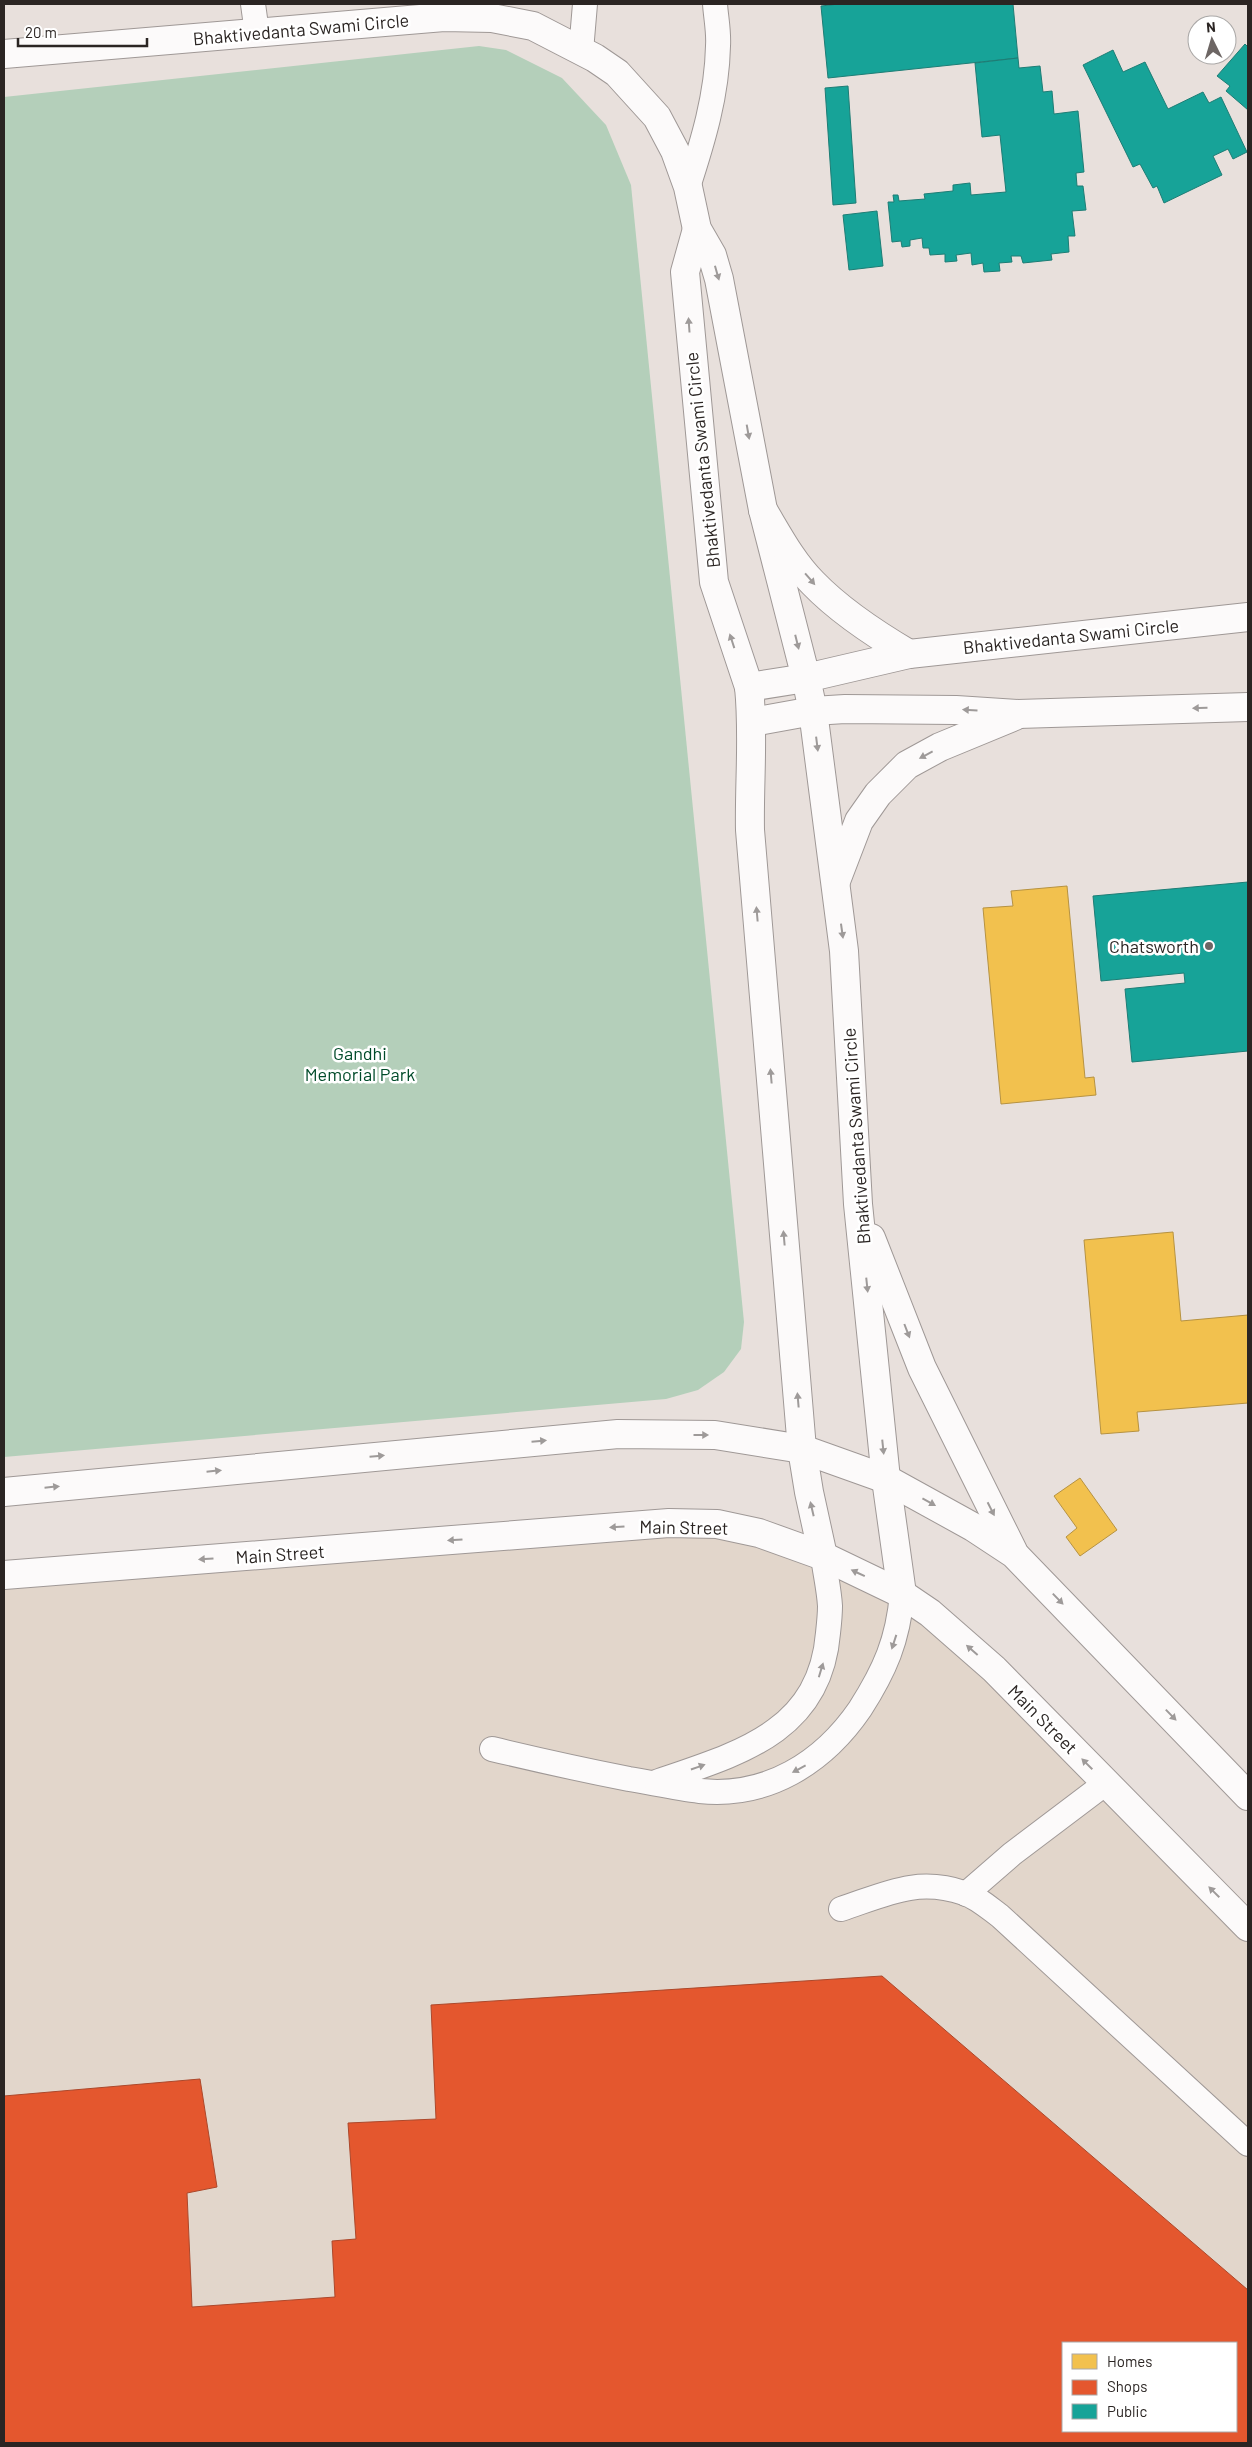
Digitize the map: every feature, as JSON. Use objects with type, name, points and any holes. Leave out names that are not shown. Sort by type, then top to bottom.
[{"type":"street","name":"Bhaktivedanta Swami Circle","points":[[4,54],[258,33],[399,12],[444,17],[492,18],[533,26],[595,58],[617,74],[657,116],[674,151],[688,187],[697,229],[712,255],[725,304],[763,510],[813,711],[844,951],[858,1204],[886,1479],[902,1594]]},
{"type":"street","name":"Bhaktivedanta Swami Circle","points":[[697,229],[684,272],[714,582],[749,687],[753,722],[749,786],[750,830],[802,1449],[823,1556]]},
{"type":"street","points":[[763,510],[791,556],[812,583],[874,633],[909,654]]},
{"type":"street","name":"Bhaktivedanta Swami Circle","points":[[749,687],[806,678],[909,654],[1248,618]]},
{"type":"street","points":[[753,722],[813,711],[920,709],[1018,714],[1248,707]]},
{"type":"street","points":[[835,883],[859,821],[878,794],[907,765],[940,747],[1018,714]]},
{"type":"street","points":[[858,1204],[922,1368],[958,1446],[1014,1554]]},
{"type":"street","points":[[4,1492],[618,1434],[715,1435],[802,1449],[886,1479],[973,1527],[1014,1554],[1248,1796]]},
{"type":"street","name":"Main Street","points":[[4,1575],[669,1523],[717,1524],[759,1533],[823,1556],[902,1594],[930,1613],[994,1669],[1248,1927]]},
{"type":"lane","points":[[253,4],[258,33]]},
{"type":"lane","points":[[581,51],[585,4]]},
{"type":"lane","points":[[688,187],[705,136],[713,97],[718,46],[715,4]]},
{"type":"lane","points":[[652,1783],[719,1760],[754,1744],[785,1724],[807,1699],[819,1677],[826,1651],[830,1607],[823,1556]]},
{"type":"lane","points":[[492,1749],[652,1783],[702,1791],[736,1791],[776,1781],[804,1768],[832,1744],[872,1690],[895,1641],[902,1594]]},
{"type":"lane","points":[[966,1894],[1012,1854],[1106,1783]]},
{"type":"lane","points":[[841,1909],[906,1887],[934,1886],[966,1894],[1000,1916],[1248,2144]]},
{"type":"shaded area","points":[[716,1525],[898,1593],[1248,1929],[1248,2443],[4,2443],[4,1577]]},
{"type":"green space","name":"Gandhi Memorial Park","points":[[479,46],[506,50],[562,78],[606,125],[631,185],[744,1322],[741,1349],[724,1372],[698,1390],[666,1399],[4,1457],[4,97]]},
{"type":"building: Homes","points":[[1067,886],[1085,1078],[1094,1077],[1096,1095],[1001,1104],[983,908],[1013,906],[1011,891]]},
{"type":"building: Homes","points":[[1173,1232],[1181,1321],[1248,1315],[1248,1403],[1137,1412],[1139,1431],[1101,1434],[1084,1240]]},
{"type":"building: Homes","points":[[1080,1478],[1117,1530],[1080,1556],[1066,1537],[1077,1528],[1054,1496]]},
{"type":"building: Shops","points":[[882,1976],[1248,2290],[1248,2443],[4,2443],[4,2096],[200,2079],[217,2187],[187,2193],[192,2307],[335,2297],[332,2241],[356,2239],[348,2123],[436,2119],[431,2005]]},
{"type":"building: Public","points":[[839,4],[1013,4],[1018,58],[828,78],[821,6]]},
{"type":"building: Public","points":[[1245,44],[1248,47],[1248,110],[1226,91],[1230,86],[1217,76],[1227,65],[1237,65],[1237,53]]},
{"type":"building: Public","points":[[1113,50],[1123,72],[1145,62],[1168,109],[1203,92],[1209,103],[1221,97],[1247,152],[1233,159],[1228,149],[1213,156],[1222,175],[1164,203],[1157,186],[1153,188],[1140,164],[1133,167],[1083,65]]},
{"type":"building: Public","points":[[1018,58],[1019,68],[1040,66],[1043,92],[1052,91],[1054,114],[1078,111],[1084,172],[1076,173],[1077,186],[1083,186],[1086,210],[1072,211],[1075,236],[1068,236],[1069,252],[1051,254],[1052,260],[1023,263],[1021,256],[1011,256],[1012,262],[999,263],[1000,271],[984,272],[983,263],[972,265],[971,253],[956,255],[957,261],[945,262],[945,254],[930,255],[929,248],[923,248],[922,238],[910,240],[910,246],[902,247],[901,241],[892,242],[888,202],[894,202],[893,195],[898,195],[899,201],[925,199],[924,194],[953,191],[953,185],[970,183],[971,195],[1006,192],[1000,135],[982,137],[975,63]]},
{"type":"building: Public","points":[[848,86],[856,203],[833,205],[825,88]]},
{"type":"building: Public","points":[[877,211],[883,266],[849,270],[843,215]]},
{"type":"building: Public","points":[[1248,882],[1248,1051],[1132,1062],[1125,989],[1185,983],[1184,973],[1101,981],[1093,896]]},
{"type":"place","name":"Chatsworth","points":[[1209,946]]}]
